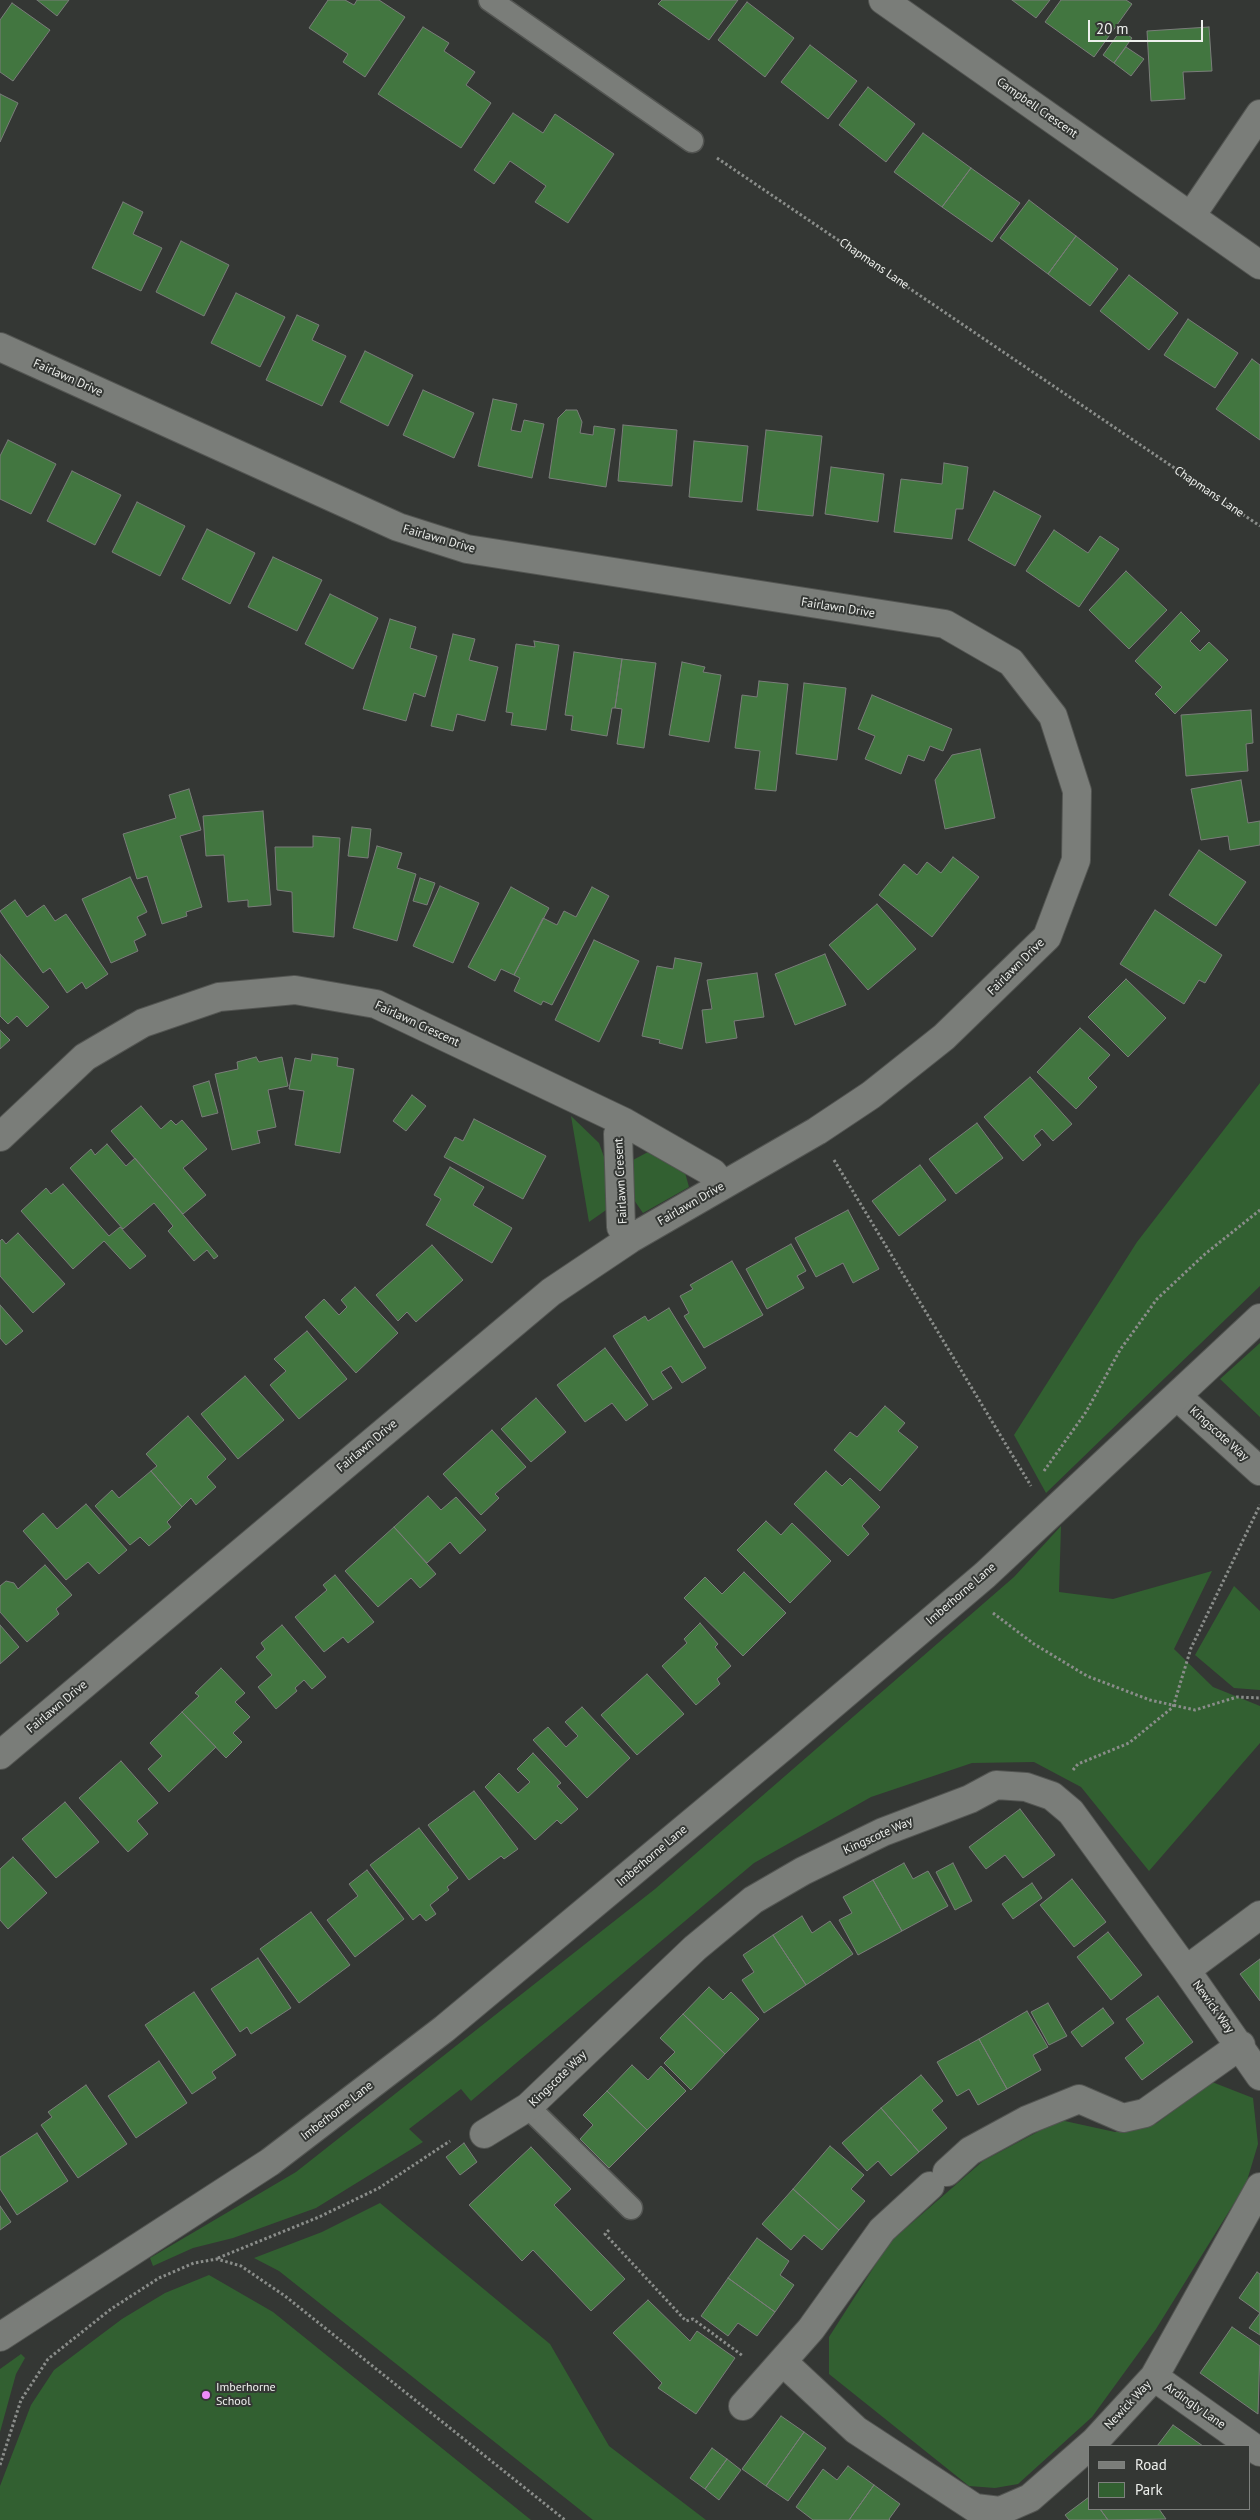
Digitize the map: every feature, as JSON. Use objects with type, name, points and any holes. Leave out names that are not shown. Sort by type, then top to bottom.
[{"type":"street","name":"Campbell Crescent","points":[[883,0],[1260,265]]},
{"type":"street","points":[[1191,216],[1260,114]]},
{"type":"street","name":"Fairlawn Drive","points":[[0,347],[398,527],[467,549],[944,624],[1010,662],[1053,716],[1076,791],[1076,860],[1047,937],[944,1037],[871,1095],[817,1132],[630,1239],[551,1292],[0,1755]]},
{"type":"street","name":"Fairlawn Crescent","points":[[0,1137],[85,1058],[143,1023],[219,998],[295,990],[376,1004],[624,1122],[713,1173],[723,1185]]},
{"type":"street","name":"Fairlawn Cresent","points":[[624,1122],[618,1134],[621,1227],[630,1239]]},
{"type":"street","name":"Imberhorne Lane","points":[[0,2337],[264,2166],[436,2035],[771,1757],[964,1593],[1178,1397],[1260,1318]]},
{"type":"street","name":"Kingscote Way","points":[[1178,1397],[1260,1472]]},
{"type":"street","name":"Kingscote Way","points":[[484,2134],[528,2107],[695,1948],[753,1900],[803,1871],[883,1832],[970,1799],[996,1786],[1026,1787],[1052,1796],[1071,1812],[1186,1970]]},
{"type":"street","points":[[1186,1970],[1260,1915]]},
{"type":"street","name":"Newick Way","points":[[1186,1970],[1241,2045],[1260,2076]]},
{"type":"street","name":"Newick Way","points":[[743,2406],[811,2328],[882,2230],[970,2151],[1027,2120],[1079,2099],[1123,2118],[1145,2113],[1241,2045]]},
{"type":"street","name":"Newick Way","points":[[1090,2445],[1154,2377],[1260,2187]]},
{"type":"street","name":"Newick Way","points":[[776,2369],[856,2430],[975,2508],[989,2515],[1030,2498],[1088,2447]]},
{"type":"street","name":"Ardingly Lane","points":[[1154,2377],[1260,2452]]},
{"type":"lane","points":[[490,0],[692,140]]},
{"type":"lane","points":[[528,2107],[631,2208]]},
{"type":"path","name":"Chapmans Lane","points":[[692,140],[1260,526]]},
{"type":"path","points":[[817,1132],[1032,1488],[1036,1483]]},
{"type":"path","points":[[1039,1477],[1086,1412],[1120,1350],[1157,1299],[1205,1254],[1260,1210]]},
{"type":"path","points":[[1052,1796],[1078,1764],[1129,1743],[1173,1707],[1191,1648],[1260,1505]]},
{"type":"path","points":[[964,1593],[1034,1644],[1087,1676],[1173,1707],[1195,1710],[1238,1696],[1260,1698]]},
{"type":"path","points":[[0,2465],[21,2400],[48,2359],[111,2309],[159,2278],[194,2263],[217,2258],[310,2221],[379,2188],[465,2132],[484,2134]]},
{"type":"path","points":[[631,2208],[605,2234],[686,2321],[693,2319],[776,2369]]},
{"type":"path","points":[[217,2258],[241,2266],[285,2296],[565,2520]]},
{"type":"green space","points":[[1260,1083],[1260,1286],[1046,1493],[1014,1435],[1137,1242]]},
{"type":"green space","points":[[571,1116],[599,1143],[612,1179],[609,1208],[589,1222]]},
{"type":"green space","points":[[648,1152],[684,1169],[689,1187],[643,1213],[634,1200],[633,1160]]},
{"type":"green space","points":[[1260,1343],[1260,1417],[1220,1379]]},
{"type":"green space","points":[[1061,1526],[1059,1592],[1113,1599],[1212,1571],[1174,1649],[1213,1687],[1260,1706],[1260,1743],[1149,1871],[1081,1787],[1034,1762],[972,1763],[871,1797],[754,1863],[471,2101],[461,2089],[409,2129],[423,2142],[316,2208],[233,2238],[193,2248],[153,2266],[150,2258],[296,2172],[655,1889],[1014,1577]]},
{"type":"green space","points":[[1234,1586],[1260,1611],[1260,1690],[1234,1688],[1195,1655]]},
{"type":"green space","points":[[1212,2082],[1253,2098],[1258,2144],[1246,2184],[1156,2329],[1092,2417],[1018,2484],[995,2488],[969,2486],[829,2374],[829,2337],[890,2242],[983,2161],[1060,2120],[1115,2132],[1157,2123]]},
{"type":"green space","points":[[380,2203],[550,2344],[609,2446],[706,2520],[593,2520],[279,2271],[254,2258],[322,2232]]},
{"type":"green space","name":"Imberhorne School","points":[[209,2275],[273,2312],[531,2520],[0,2520],[0,2486],[31,2405],[54,2370],[122,2319],[165,2293]]},
{"type":"green space","points":[[21,2354],[25,2358],[16,2374],[0,2432],[0,2369]]},
{"type":"building","points":[[37,0],[69,0],[57,16]]},
{"type":"building","points":[[328,0],[345,0],[354,5],[357,0],[379,0],[405,17],[365,77],[343,62],[348,54],[309,28]]},
{"type":"building","points":[[662,0],[738,0],[709,40],[658,4]]},
{"type":"building","points":[[1012,0],[1050,0],[1036,18]]},
{"type":"building","points":[[1061,0],[1126,0],[1132,4],[1094,57],[1045,22]]},
{"type":"building","points":[[747,2],[794,38],[765,77],[718,40]]},
{"type":"building","points":[[12,3],[50,30],[13,81],[0,72],[0,20]]},
{"type":"building","points":[[423,27],[449,43],[444,51],[475,72],[466,85],[491,103],[461,148],[378,94]]},
{"type":"building","points":[[1209,27],[1212,71],[1183,72],[1185,99],[1151,101],[1147,31]]},
{"type":"building","points":[[1121,30],[1132,38],[1114,63],[1103,55]]},
{"type":"building","points":[[810,45],[857,81],[828,119],[781,82]]},
{"type":"building","points":[[1126,47],[1144,59],[1131,76],[1114,63]]},
{"type":"building","points":[[868,87],[915,124],[886,162],[839,125]]},
{"type":"building","points":[[0,94],[18,103],[0,142]]},
{"type":"building","points":[[513,113],[543,133],[555,114],[614,154],[568,223],[535,202],[546,186],[510,161],[494,184],[474,170]]},
{"type":"building","points":[[923,133],[971,168],[942,207],[894,172]]},
{"type":"building","points":[[971,168],[1020,203],[992,242],[942,207]]},
{"type":"building","points":[[1029,200],[1076,236],[1048,274],[1000,238]]},
{"type":"building","points":[[123,202],[143,212],[133,234],[162,248],[141,291],[92,268]]},
{"type":"building","points":[[1076,236],[1118,269],[1090,306],[1048,274]]},
{"type":"building","points":[[181,241],[229,265],[204,316],[156,292]]},
{"type":"building","points":[[1129,275],[1178,313],[1149,350],[1100,311]]},
{"type":"building","points":[[236,293],[285,317],[260,367],[211,343]]},
{"type":"building","points":[[297,315],[319,325],[312,340],[346,356],[322,406],[266,380]]},
{"type":"building","points":[[1188,319],[1238,353],[1215,388],[1164,355]]},
{"type":"building","points":[[365,351],[413,375],[388,426],[340,402]]},
{"type":"building","points":[[1252,359],[1260,365],[1260,440],[1216,409]]},
{"type":"building","points":[[423,390],[474,413],[454,458],[403,435]]},
{"type":"building","points":[[493,399],[517,404],[511,430],[521,432],[524,420],[544,424],[532,478],[478,466]]},
{"type":"building","points":[[566,410],[577,410],[582,422],[580,433],[593,435],[594,426],[615,429],[606,487],[549,478],[558,418]]},
{"type":"building","points":[[623,425],[677,430],[672,486],[618,481]]},
{"type":"building","points":[[766,430],[822,436],[813,516],[757,510]]},
{"type":"building","points":[[8,440],[56,464],[31,514],[0,499],[0,456]]},
{"type":"building","points":[[694,441],[748,446],[742,502],[689,497]]},
{"type":"building","points":[[944,463],[968,467],[963,509],[956,509],[952,539],[894,532],[901,479],[942,484]]},
{"type":"building","points":[[831,467],[884,474],[878,522],[825,514]]},
{"type":"building","points":[[72,471],[121,495],[95,545],[47,521]]},
{"type":"building","points":[[994,491],[1041,516],[1015,566],[968,540]]},
{"type":"building","points":[[137,502],[185,526],[160,576],[112,552]]},
{"type":"building","points":[[207,529],[255,553],[230,604],[182,579]]},
{"type":"building","points":[[1054,530],[1088,553],[1100,536],[1119,549],[1079,607],[1026,571]]},
{"type":"building","points":[[273,557],[322,580],[297,631],[248,607]]},
{"type":"building","points":[[1126,571],[1167,610],[1129,649],[1089,610]]},
{"type":"building","points":[[330,594],[378,618],[353,669],[305,644]]},
{"type":"building","points":[[1181,612],[1200,631],[1190,641],[1200,651],[1209,642],[1228,660],[1175,714],[1155,694],[1162,687],[1135,661]]},
{"type":"building","points":[[390,619],[416,627],[410,648],[437,656],[425,697],[414,693],[406,721],[363,709]]},
{"type":"building","points":[[453,634],[475,639],[469,660],[498,667],[485,721],[457,714],[453,731],[431,726]]},
{"type":"building","points":[[534,641],[559,645],[546,730],[511,725],[513,713],[506,712],[516,644],[535,647]]},
{"type":"building","points":[[574,652],[622,659],[615,708],[612,708],[607,736],[571,730],[573,716],[565,715]]},
{"type":"building","points":[[622,659],[656,663],[644,748],[617,744],[622,709],[615,708]]},
{"type":"building","points":[[682,662],[705,667],[703,672],[721,675],[709,742],[669,735]]},
{"type":"building","points":[[759,681],[788,684],[776,791],[755,789],[760,751],[735,748],[742,695],[757,697]]},
{"type":"building","points":[[804,683],[846,688],[837,760],[796,754]]},
{"type":"building","points":[[872,695],[952,729],[943,751],[930,746],[924,761],[908,755],[901,774],[865,759],[875,736],[858,729]]},
{"type":"building","points":[[1251,710],[1253,743],[1246,744],[1248,771],[1186,776],[1181,715]]},
{"type":"building","points":[[980,749],[995,818],[945,829],[935,780],[952,755]]},
{"type":"building","points":[[1241,780],[1248,823],[1260,821],[1260,845],[1230,850],[1228,836],[1201,840],[1191,789]]},
{"type":"building","points":[[189,789],[201,830],[180,836],[202,907],[186,912],[187,916],[162,924],[147,876],[137,879],[123,834],[176,818],[169,795]]},
{"type":"building","points":[[263,811],[271,905],[248,907],[248,900],[228,902],[224,855],[206,856],[203,816]]},
{"type":"building","points":[[352,827],[371,829],[368,858],[348,856]]},
{"type":"building","points":[[313,836],[340,838],[334,937],[293,932],[292,892],[277,890],[275,847],[313,847]]},
{"type":"building","points":[[377,846],[402,853],[397,868],[416,874],[397,941],[353,928]]},
{"type":"building","points":[[1199,850],[1246,882],[1216,926],[1169,895]]},
{"type":"building","points":[[953,857],[979,877],[932,937],[879,895],[904,864],[917,875],[927,862],[941,873]]},
{"type":"building","points":[[130,877],[147,912],[137,917],[146,935],[134,941],[138,951],[111,963],[82,899]]},
{"type":"building","points":[[420,878],[435,883],[427,905],[413,901]]},
{"type":"building","points":[[440,886],[479,903],[453,963],[413,946]]},
{"type":"building","points":[[511,887],[549,908],[514,975],[501,969],[495,981],[468,967]]},
{"type":"building","points":[[592,887],[609,896],[552,1005],[543,1001],[541,1005],[514,991],[520,978],[514,975],[543,918],[557,925],[564,911],[576,917]]},
{"type":"building","points":[[15,900],[27,917],[44,905],[55,921],[66,914],[108,974],[86,989],[82,982],[67,993],[50,968],[43,973],[0,911]]},
{"type":"building","points":[[877,904],[916,949],[868,990],[829,945]]},
{"type":"building","points":[[1155,910],[1222,955],[1205,983],[1199,980],[1184,1004],[1120,964]]},
{"type":"building","points":[[594,940],[639,961],[599,1042],[555,1020]]},
{"type":"building","points":[[0,954],[49,1007],[27,1027],[17,1016],[8,1024],[0,1016]]},
{"type":"building","points":[[825,954],[846,1005],[795,1025],[775,974]]},
{"type":"building","points":[[675,958],[702,963],[682,1049],[659,1043],[660,1040],[642,1036],[657,966],[673,969]]},
{"type":"building","points":[[757,973],[764,1017],[734,1021],[737,1038],[706,1043],[702,1010],[712,1009],[707,980]]},
{"type":"building","points":[[1126,979],[1166,1018],[1128,1057],[1088,1017]]},
{"type":"building","points":[[1080,1028],[1110,1055],[1088,1078],[1097,1087],[1076,1109],[1037,1072]]},
{"type":"building","points":[[0,1030],[10,1040],[0,1049]]},
{"type":"building","points":[[312,1054],[338,1058],[337,1066],[354,1069],[340,1153],[295,1145],[304,1091],[289,1089],[295,1058],[311,1061]]},
{"type":"building","points":[[256,1057],[259,1062],[282,1057],[288,1086],[268,1090],[276,1127],[257,1131],[260,1143],[232,1150],[215,1074],[238,1069],[237,1062]]},
{"type":"building","points":[[1030,1077],[1072,1124],[1053,1141],[1042,1129],[1034,1136],[1041,1145],[1023,1161],[984,1117]]},
{"type":"building","points":[[209,1081],[218,1113],[202,1117],[193,1086]]},
{"type":"building","points":[[412,1095],[426,1106],[406,1131],[393,1121]]},
{"type":"building","points":[[141,1106],[161,1129],[171,1120],[176,1125],[182,1120],[207,1149],[183,1168],[206,1195],[183,1214],[111,1131]]},
{"type":"building","points":[[474,1119],[546,1156],[523,1199],[444,1157],[455,1137],[463,1141]]},
{"type":"building","points":[[977,1123],[1003,1158],[956,1194],[929,1159]]},
{"type":"building","points":[[107,1144],[126,1166],[135,1158],[218,1256],[214,1259],[207,1250],[194,1261],[168,1231],[173,1226],[154,1203],[123,1229],[70,1168],[91,1149],[95,1155]]},
{"type":"building","points":[[920,1165],[946,1200],[899,1236],[872,1201]]},
{"type":"building","points":[[450,1167],[484,1187],[473,1205],[512,1228],[492,1263],[426,1225],[441,1199],[434,1195]]},
{"type":"building","points":[[63,1184],[109,1236],[120,1227],[146,1256],[130,1269],[104,1241],[73,1269],[21,1211],[46,1188],[51,1194]]},
{"type":"building","points":[[848,1210],[879,1269],[853,1283],[843,1263],[816,1277],[795,1238]]},
{"type":"building","points":[[18,1233],[65,1284],[33,1313],[0,1276],[0,1241],[2,1239],[6,1244]]},
{"type":"building","points":[[791,1244],[806,1271],[797,1276],[804,1288],[767,1309],[746,1269]]},
{"type":"building","points":[[432,1245],[463,1280],[416,1322],[407,1312],[398,1321],[376,1295]]},
{"type":"building","points":[[732,1261],[763,1315],[704,1348],[684,1316],[689,1313],[680,1296],[693,1289],[690,1285]]},
{"type":"building","points":[[355,1287],[398,1333],[356,1373],[305,1317],[324,1299],[339,1315],[347,1307],[341,1300]]},
{"type":"building","points":[[0,1305],[23,1331],[6,1345],[0,1338]]},
{"type":"building","points":[[669,1308],[706,1368],[682,1383],[671,1366],[661,1372],[672,1388],[653,1400],[613,1336],[645,1316],[648,1321]]},
{"type":"building","points":[[307,1331],[347,1379],[299,1419],[270,1385],[286,1371],[274,1359]]},
{"type":"building","points":[[605,1348],[648,1405],[626,1421],[612,1403],[585,1422],[557,1385]]},
{"type":"building","points":[[245,1376],[284,1420],[238,1459],[201,1414]]},
{"type":"building","points":[[536,1398],[566,1432],[531,1462],[501,1429]]},
{"type":"building","points":[[885,1406],[905,1423],[898,1431],[918,1447],[880,1491],[834,1450],[850,1432],[857,1437]]},
{"type":"building","points":[[188,1416],[226,1459],[207,1477],[216,1487],[196,1505],[191,1498],[182,1507],[151,1471],[157,1466],[146,1454]]},
{"type":"building","points":[[492,1430],[526,1467],[495,1494],[499,1498],[481,1515],[443,1474]]},
{"type":"building","points":[[151,1471],[182,1507],[167,1522],[171,1527],[149,1546],[140,1537],[130,1545],[95,1506],[112,1490],[119,1498]]},
{"type":"building","points":[[826,1471],[842,1486],[850,1478],[880,1507],[862,1526],[869,1534],[848,1556],[794,1504]]},
{"type":"building","points":[[428,1496],[441,1510],[456,1497],[486,1530],[460,1554],[450,1542],[427,1563],[394,1527]]},
{"type":"building","points":[[86,1504],[127,1550],[99,1574],[88,1562],[66,1580],[23,1531],[43,1513],[57,1529]]},
{"type":"building","points":[[766,1521],[781,1535],[792,1523],[831,1561],[790,1603],[737,1550]]},
{"type":"building","points":[[394,1527],[436,1574],[420,1588],[411,1578],[378,1607],[345,1571]]},
{"type":"building","points":[[45,1565],[72,1595],[56,1609],[59,1614],[27,1642],[0,1612],[0,1586],[6,1581],[14,1583],[18,1589]]},
{"type":"building","points":[[744,1572],[786,1613],[743,1656],[684,1598],[705,1577],[722,1594]]},
{"type":"building","points":[[335,1575],[374,1622],[348,1643],[343,1637],[324,1652],[295,1617],[327,1590],[323,1585]]},
{"type":"building","points":[[700,1623],[718,1644],[715,1647],[731,1666],[717,1679],[720,1684],[696,1705],[662,1666],[687,1643],[684,1639]]},
{"type":"building","points":[[0,1625],[19,1647],[0,1664]]},
{"type":"building","points":[[282,1625],[326,1677],[312,1689],[304,1680],[295,1688],[297,1691],[276,1709],[258,1687],[272,1675],[256,1657],[265,1649],[261,1643]]},
{"type":"building","points":[[221,1668],[245,1693],[235,1702],[250,1717],[233,1733],[242,1742],[226,1758],[182,1712],[199,1696],[195,1693]]},
{"type":"building","points":[[647,1674],[684,1714],[637,1755],[601,1715]]},
{"type":"building","points":[[582,1707],[630,1758],[587,1798],[533,1740],[548,1727],[566,1747],[578,1736],[565,1722]]},
{"type":"building","points":[[182,1712],[216,1747],[169,1792],[148,1769],[162,1756],[150,1743]]},
{"type":"building","points":[[533,1753],[561,1783],[557,1786],[578,1809],[561,1824],[557,1820],[535,1840],[485,1787],[499,1773],[518,1793],[530,1782],[517,1769]]},
{"type":"building","points":[[121,1761],[158,1803],[137,1821],[148,1834],[128,1852],[79,1798]]},
{"type":"building","points":[[474,1791],[518,1849],[504,1859],[501,1856],[469,1880],[428,1825]]},
{"type":"building","points":[[65,1802],[99,1842],[56,1878],[22,1839]]},
{"type":"building","points":[[1020,1809],[1055,1855],[1023,1878],[1005,1855],[986,1869],[969,1847]]},
{"type":"building","points":[[419,1828],[458,1878],[447,1887],[449,1890],[430,1905],[436,1914],[426,1921],[420,1914],[413,1920],[370,1865]]},
{"type":"building","points":[[13,1857],[47,1893],[8,1929],[0,1920],[0,1869]]},
{"type":"building","points":[[904,1863],[913,1879],[928,1871],[948,1906],[902,1931],[873,1880]]},
{"type":"building","points":[[953,1863],[972,1901],[955,1910],[936,1872]]},
{"type":"building","points":[[367,1870],[404,1919],[355,1957],[327,1920],[358,1896],[349,1884]]},
{"type":"building","points":[[1072,1879],[1106,1922],[1074,1947],[1040,1905]]},
{"type":"building","points":[[873,1880],[902,1931],[858,1955],[839,1920],[852,1913],[843,1897]]},
{"type":"building","points":[[1032,1883],[1042,1898],[1013,1919],[1002,1904]]},
{"type":"building","points":[[311,1912],[350,1965],[299,2003],[260,1949]]},
{"type":"building","points":[[802,1916],[812,1933],[830,1921],[853,1954],[806,1985],[773,1935]]},
{"type":"building","points":[[1108,1932],[1142,1975],[1111,2000],[1077,1957]]},
{"type":"building","points":[[773,1935],[806,1985],[764,2013],[742,1980],[754,1972],[743,1955]]},
{"type":"building","points":[[258,1958],[291,2008],[251,2034],[247,2027],[240,2032],[211,1989]]},
{"type":"building","points":[[1260,1959],[1260,2001],[1240,1974]]},
{"type":"building","points":[[709,1987],[723,2000],[731,1992],[759,2019],[725,2054],[683,2014]]},
{"type":"building","points":[[194,1992],[236,2055],[212,2072],[216,2078],[192,2094],[145,2025]]},
{"type":"building","points":[[1158,1996],[1193,2042],[1142,2080],[1125,2058],[1144,2043],[1126,2019]]},
{"type":"building","points":[[1048,2003],[1067,2036],[1049,2045],[1031,2012]]},
{"type":"building","points":[[1103,2008],[1114,2023],[1082,2047],[1071,2032]]},
{"type":"building","points":[[1027,2011],[1048,2047],[1033,2055],[1041,2070],[1007,2089],[979,2039]]},
{"type":"building","points":[[683,2014],[725,2054],[691,2090],[664,2063],[675,2052],[660,2038]]},
{"type":"building","points":[[979,2039],[1007,2089],[978,2105],[969,2089],[957,2096],[937,2062]]},
{"type":"building","points":[[159,2061],[187,2103],[136,2138],[108,2096]]},
{"type":"building","points":[[632,2065],[648,2080],[661,2066],[686,2091],[647,2130],[607,2091]]},
{"type":"building","points":[[921,2075],[943,2101],[932,2110],[947,2128],[919,2152],[881,2108]]},
{"type":"building","points":[[86,2085],[127,2144],[78,2178],[41,2125],[52,2117],[48,2112]]},
{"type":"building","points":[[607,2091],[647,2130],[609,2168],[580,2139],[593,2125],[583,2115]]},
{"type":"building","points":[[881,2108],[919,2152],[891,2176],[878,2161],[867,2171],[842,2143]]},
{"type":"building","points":[[37,2133],[68,2181],[17,2215],[0,2189],[0,2157]]},
{"type":"building","points":[[464,2143],[477,2162],[460,2175],[446,2157]]},
{"type":"building","points":[[830,2146],[864,2175],[851,2189],[865,2201],[839,2230],[793,2189]]},
{"type":"building","points":[[531,2147],[571,2189],[554,2205],[625,2279],[591,2311],[533,2250],[522,2261],[469,2205]]},
{"type":"building","points":[[793,2189],[839,2230],[822,2250],[804,2235],[791,2250],[762,2224]]},
{"type":"building","points":[[0,2206],[11,2222],[0,2230]]},
{"type":"building","points":[[757,2238],[789,2261],[780,2275],[794,2285],[775,2312],[728,2278]]},
{"type":"building","points":[[1257,2272],[1260,2274],[1260,2313],[1239,2298]]},
{"type":"building","points":[[728,2278],[775,2312],[757,2336],[738,2323],[728,2336],[701,2316]]},
{"type":"building","points":[[648,2300],[690,2341],[697,2331],[735,2358],[696,2414],[658,2388],[662,2383],[613,2333]]},
{"type":"building","points":[[1260,2313],[1260,2335],[1249,2328]]},
{"type":"building","points":[[1232,2327],[1260,2346],[1258,2414],[1200,2373]]},
{"type":"building","points":[[781,2416],[804,2432],[766,2486],[742,2469]]},
{"type":"building","points":[[1173,2425],[1202,2445],[1158,2445]]},
{"type":"building","points":[[804,2432],[826,2448],[788,2501],[766,2486]]},
{"type":"building","points":[[712,2448],[727,2459],[705,2489],[690,2478]]},
{"type":"building","points":[[727,2459],[741,2470],[719,2500],[705,2489]]},
{"type":"building","points":[[848,2466],[874,2485],[849,2520],[813,2520],[796,2507],[823,2469],[837,2480]]},
{"type":"building","points":[[874,2485],[900,2504],[890,2520],[849,2520]]},
{"type":"building","points":[[1088,2498],[1088,2510],[1101,2510],[1108,2520],[1069,2520],[1065,2515]]},
{"type":"building","points":[[1101,2510],[1160,2510],[1166,2519],[1108,2520]]},
{"type":"place","name":"Imberhorne School","points":[[206,2395]]}]
